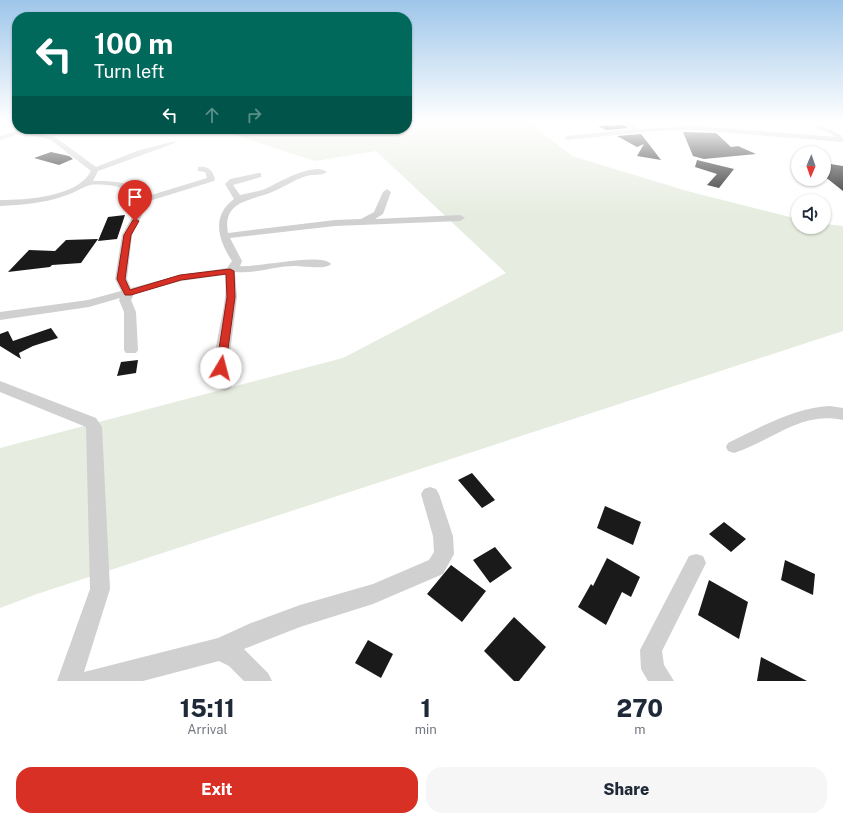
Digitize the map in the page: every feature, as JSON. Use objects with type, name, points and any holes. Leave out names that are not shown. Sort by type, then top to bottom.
[{"type":"street","points":[[72,153],[95,170]]},
{"type":"street","points":[[88,183],[95,170],[141,153]]},
{"type":"street","points":[[128,294],[121,279],[127,235],[146,199],[211,179],[208,170],[201,169]]},
{"type":"street","points":[[225,386],[221,368],[231,297],[232,270],[237,261],[232,255],[224,236],[222,220],[224,214],[238,199],[270,190],[309,172],[323,172]]},
{"type":"street","points":[[238,199],[229,184],[233,181],[258,175]]},
{"type":"street","points":[[2,204],[33,201],[72,191],[88,183],[125,186],[143,195],[146,199]]},
{"type":"street","points":[[364,221],[378,214],[387,192]]},
{"type":"street","points":[[224,236],[304,226],[364,221],[460,218]]},
{"type":"street","points":[[0,316],[70,307],[128,294],[180,278],[292,263],[326,264]]},
{"type":"street","points":[[128,294],[125,300],[130,312],[131,350]]},
{"type":"street","points":[[0,386],[91,422],[94,427],[100,589],[69,681]]},
{"type":"street","points":[[734,447],[811,412],[827,410],[843,414]]},
{"type":"street","points":[[90,681],[220,649],[250,634],[300,616],[373,594],[436,567],[444,554],[443,536],[430,494]]},
{"type":"street","points":[[662,681],[653,669],[651,650],[696,563]]},
{"type":"street","points":[[220,649],[237,658],[260,681]]},
{"type":"shaded area","points":[[290,153],[365,153],[315,161]]},
{"type":"shaded area","points":[[378,153],[568,153],[572,156],[687,191],[791,217],[791,234],[831,234],[831,225],[843,226],[843,331],[37,594],[0,608],[0,448],[343,358],[506,273]]},
{"type":"building","points":[[49,153],[55,153],[69,156],[73,159],[59,165],[34,158]]},
{"type":"building","points":[[639,153],[655,153],[661,160],[637,156]]},
{"type":"building","points":[[692,153],[756,154],[704,159],[693,156]]},
{"type":"building","points":[[697,160],[734,169],[719,188],[707,185],[717,174],[695,167]]},
{"type":"building","points":[[831,164],[843,166],[843,191],[831,182]]},
{"type":"building","points":[[125,215],[117,239],[98,241],[108,217]]},
{"type":"building","points":[[98,239],[81,263],[52,265],[50,267],[8,272],[29,250],[55,251],[66,240]]},
{"type":"building","points":[[51,328],[58,338],[33,346],[19,353],[21,359],[0,346],[0,334],[8,331],[13,341]]},
{"type":"building","points":[[138,360],[136,373],[117,376],[121,362]]},
{"type":"building","points":[[472,473],[495,500],[482,508],[458,480]]},
{"type":"building","points":[[605,506],[641,522],[633,545],[597,528]]},
{"type":"building","points":[[724,522],[746,539],[731,552],[709,534]]},
{"type":"building","points":[[495,547],[512,568],[490,583],[473,560]]},
{"type":"building","points":[[607,558],[640,577],[631,597],[622,592],[606,625],[578,607],[591,584],[593,586]]},
{"type":"building","points":[[785,560],[815,574],[813,595],[781,580]]},
{"type":"building","points":[[451,565],[486,591],[462,622],[427,594]]},
{"type":"building","points":[[709,580],[748,602],[739,639],[698,615]]},
{"type":"building","points":[[514,617],[546,647],[519,681],[514,681],[484,651]]},
{"type":"building","points":[[368,640],[393,654],[381,678],[355,663]]},
{"type":"building","points":[[761,657],[807,681],[757,681]]},
{"type":"route","points":[[135,221],[127,235],[121,279],[128,294],[180,278],[230,271],[231,297],[221,368]]}]
